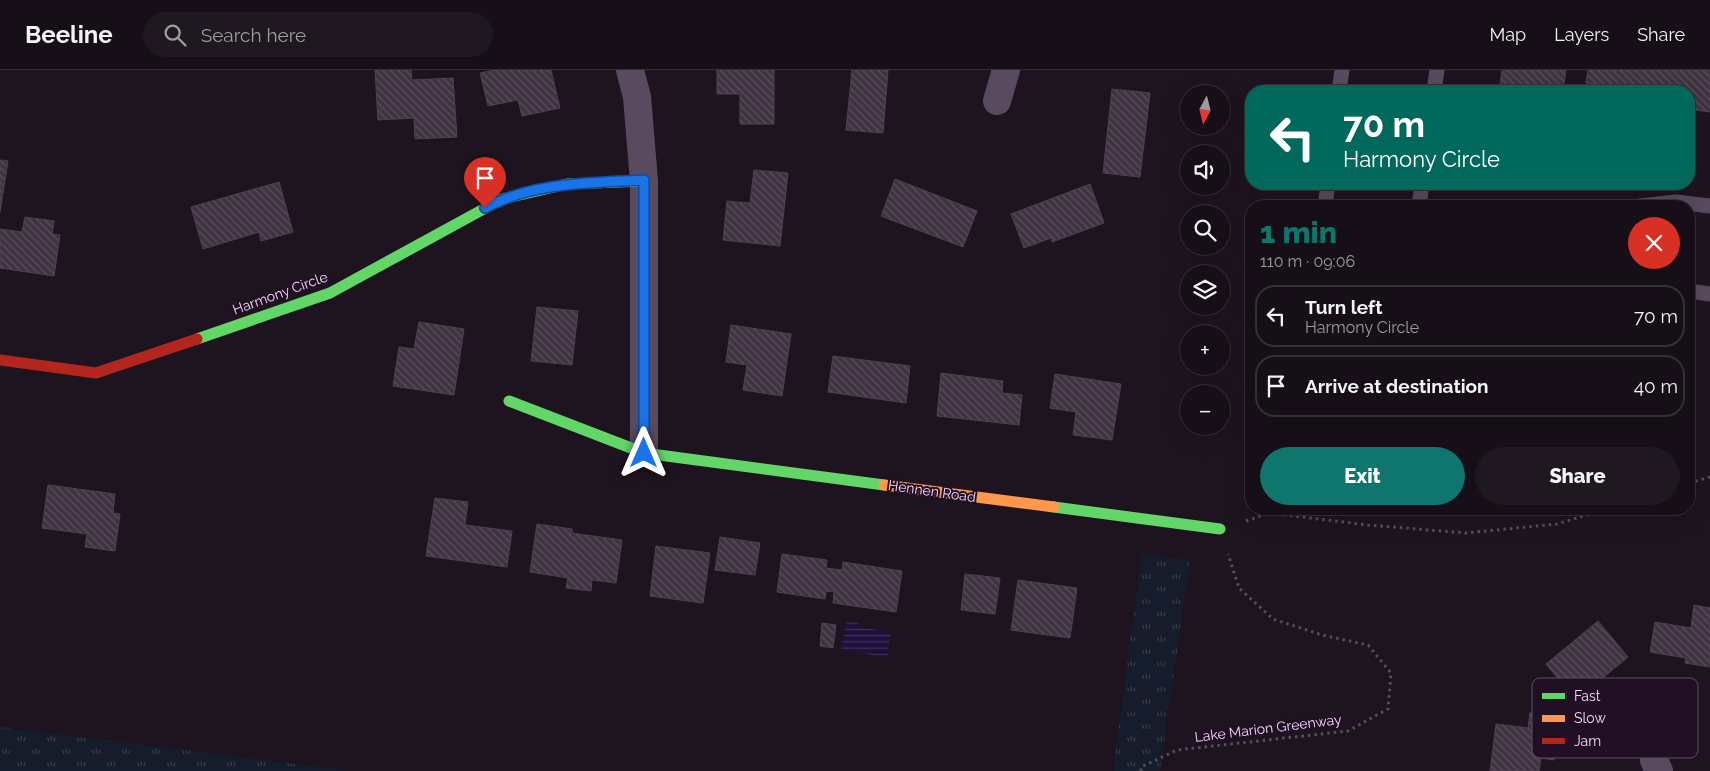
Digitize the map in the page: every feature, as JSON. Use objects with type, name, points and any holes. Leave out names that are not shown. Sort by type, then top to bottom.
[{"type":"street","points":[[630,70],[637,97],[644,180],[644,453]]},
{"type":"street","points":[[997,101],[1006,70]]},
{"type":"street","name":"Harmony Circle","points":[[0,360],[96,373],[330,293],[502,199],[567,184],[644,180]]},
{"type":"street","name":"Hennen Road","points":[[508,401],[644,453],[1220,529]]},
{"type":"lane","points":[[1340,85],[1342,70]]},
{"type":"lane","points":[[1435,85],[1437,70]]},
{"type":"lane","points":[[1695,204],[1710,206]]},
{"type":"lane","points":[[1695,292],[1710,294]]},
{"type":"path","points":[[1695,481],[1710,477]]},
{"type":"path","points":[[1220,529],[1263,515]]},
{"type":"path","points":[[1286,515],[1368,525],[1466,533],[1557,524],[1587,515]]},
{"type":"path","name":"Lake Marion Greenway","points":[[1141,771],[1141,767],[1177,750],[1348,731],[1388,709],[1391,673],[1368,645],[1322,635],[1273,619],[1239,588],[1220,529]]},
{"type":"green space","points":[[1142,554],[1190,560],[1160,771],[1113,771]]},
{"type":"green space","points":[[0,727],[351,771],[0,771]]},
{"type":"shaded area","points":[[847,621],[859,623],[859,627],[891,632],[887,658],[841,649]]},
{"type":"building","points":[[375,70],[411,70],[412,80],[453,78],[457,137],[415,139],[414,118],[378,120]]},
{"type":"building","points":[[495,70],[551,70],[560,108],[522,116],[518,100],[488,106],[480,73]]},
{"type":"building","points":[[717,70],[774,70],[774,124],[740,124],[740,94],[717,94]]},
{"type":"building","points":[[852,70],[888,70],[883,133],[846,130]]},
{"type":"building","points":[[1502,70],[1566,70],[1564,85],[1500,85]]},
{"type":"building","points":[[1588,70],[1710,70],[1710,112],[1695,110],[1695,85],[1609,85],[1586,83]]},
{"type":"building","points":[[1112,89],[1150,93],[1140,177],[1103,173]]},
{"type":"building","points":[[0,160],[8,161],[0,212]]},
{"type":"building","points":[[754,170],[788,173],[780,246],[723,240],[727,201],[750,203]]},
{"type":"building","points":[[895,179],[977,211],[963,247],[881,216]]},
{"type":"building","points":[[279,182],[293,232],[261,241],[259,232],[203,249],[191,207]]},
{"type":"building","points":[[1090,184],[1104,223],[1052,242],[1051,238],[1024,248],[1011,214]]},
{"type":"building","points":[[25,217],[54,221],[52,234],[60,235],[54,276],[0,268],[0,229],[22,232]]},
{"type":"building","points":[[537,307],[578,311],[572,365],[531,361]]},
{"type":"building","points":[[419,322],[464,329],[454,395],[393,386],[399,347],[414,349]]},
{"type":"building","points":[[731,325],[791,334],[782,396],[743,390],[747,365],[726,362]]},
{"type":"building","points":[[833,356],[910,366],[906,403],[828,392]]},
{"type":"building","points":[[941,373],[1003,381],[1002,393],[1022,395],[1019,425],[937,416]]},
{"type":"building","points":[[1055,374],[1121,384],[1112,440],[1073,435],[1076,412],[1050,408]]},
{"type":"building","points":[[48,485],[115,494],[113,513],[120,514],[115,551],[85,547],[87,534],[42,528]]},
{"type":"building","points":[[435,498],[468,502],[465,525],[512,531],[507,567],[426,556]]},
{"type":"building","points":[[537,524],[572,529],[572,533],[622,540],[616,583],[592,580],[591,591],[566,588],[568,578],[530,572]]},
{"type":"building","points":[[720,537],[760,543],[755,575],[715,570]]},
{"type":"building","points":[[656,546],[710,553],[703,603],[650,596]]},
{"type":"building","points":[[782,554],[827,560],[826,568],[842,570],[843,562],[902,571],[896,612],[833,603],[834,592],[826,591],[825,599],[777,592]]},
{"type":"building","points":[[965,574],[1000,578],[995,614],[961,610]]},
{"type":"building","points":[[1018,580],[1077,588],[1070,638],[1011,630]]},
{"type":"building","points":[[1694,605],[1710,608],[1710,667],[1685,663],[1686,658],[1650,652],[1655,622],[1691,628]]},
{"type":"building","points":[[1598,621],[1628,657],[1603,678],[1558,678],[1546,664]]},
{"type":"building","points":[[822,623],[836,625],[833,648],[820,646]]},
{"type":"building","points":[[1530,713],[1532,713],[1532,758],[1541,758],[1539,771],[1490,771],[1496,724],[1528,728]]},
{"type":"traffic: fast","points":[[197,339],[330,293],[502,199],[567,184],[644,181]]},
{"type":"traffic: fast","points":[[509,401],[644,453],[884,485]]},
{"type":"traffic: fast","points":[[1054,507],[1220,529]]},
{"type":"traffic: slow","points":[[884,485],[1054,507]]},
{"type":"traffic: jam","points":[[0,360],[96,373],[197,339]]},
{"type":"route","points":[[485,208],[502,199],[567,184],[644,180],[644,453]]}]
